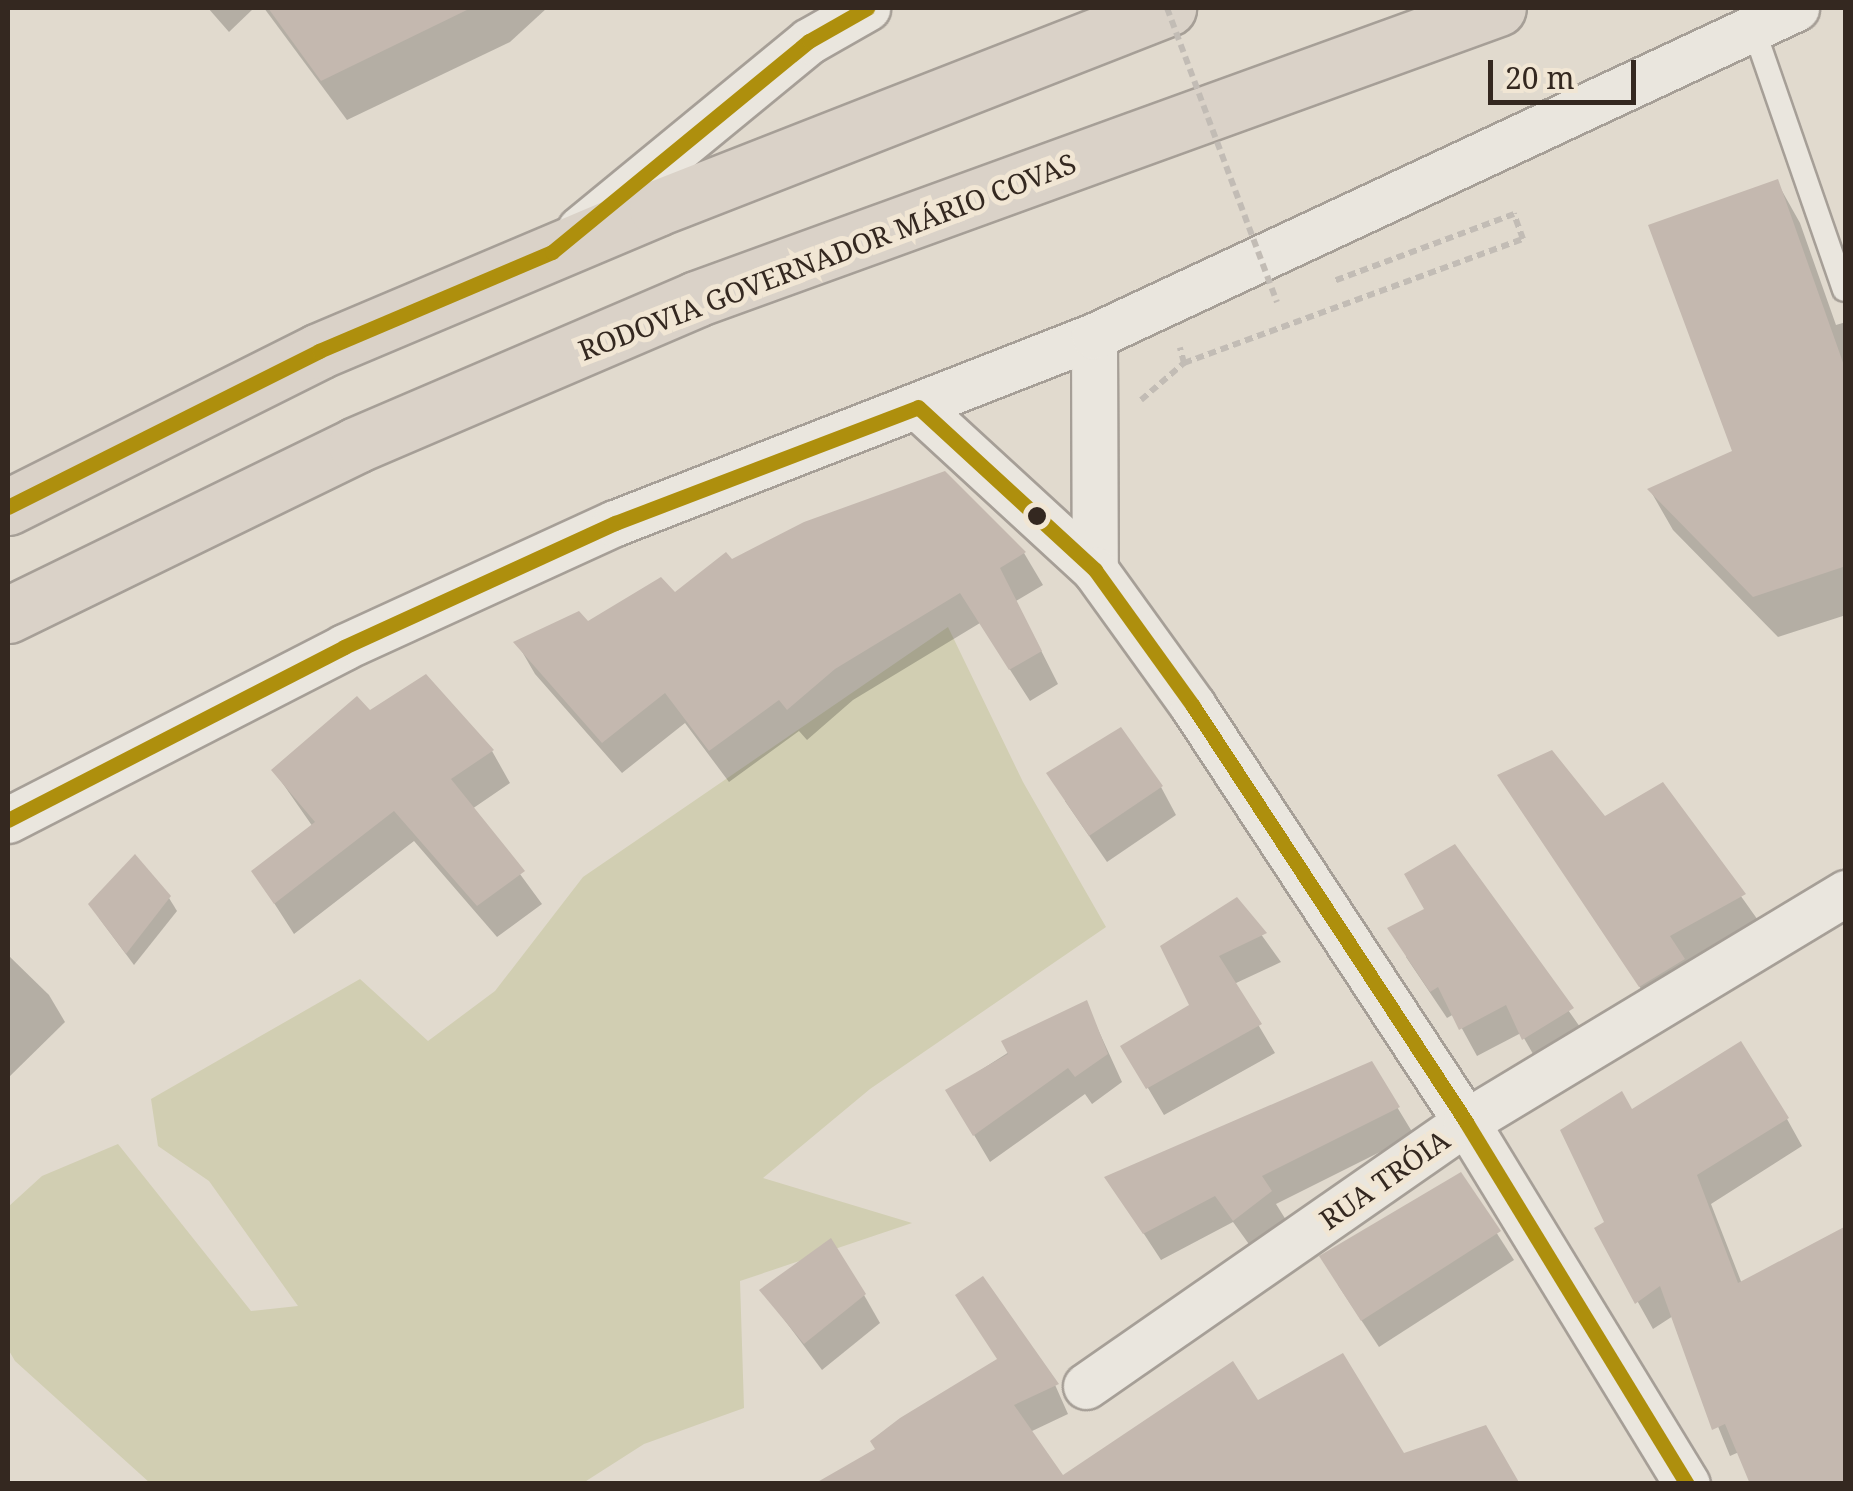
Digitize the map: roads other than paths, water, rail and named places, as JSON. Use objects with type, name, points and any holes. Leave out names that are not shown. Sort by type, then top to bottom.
[{"type":"highway","points":[[8,507],[319,351],[552,252],[1168,8]]},
{"type":"highway","name":"RODOVIA GOVERNADOR MÁRIO COVAS","points":[[8,614],[356,445],[696,299],[1498,8]]},
{"type":"street","points":[[552,252],[810,41],[866,8]]},
{"type":"street","points":[[8,820],[344,646],[597,531],[1094,336],[1796,8]]},
{"type":"street","points":[[1094,336],[1095,570]]},
{"type":"street","points":[[918,407],[1095,570],[1193,706],[1466,1122],[1687,1484]]},
{"type":"street","name":"RUA TRÓIA","points":[[1086,1386],[1466,1122],[1846,893]]},
{"type":"lane","points":[[1753,26],[1844,290]]}]
